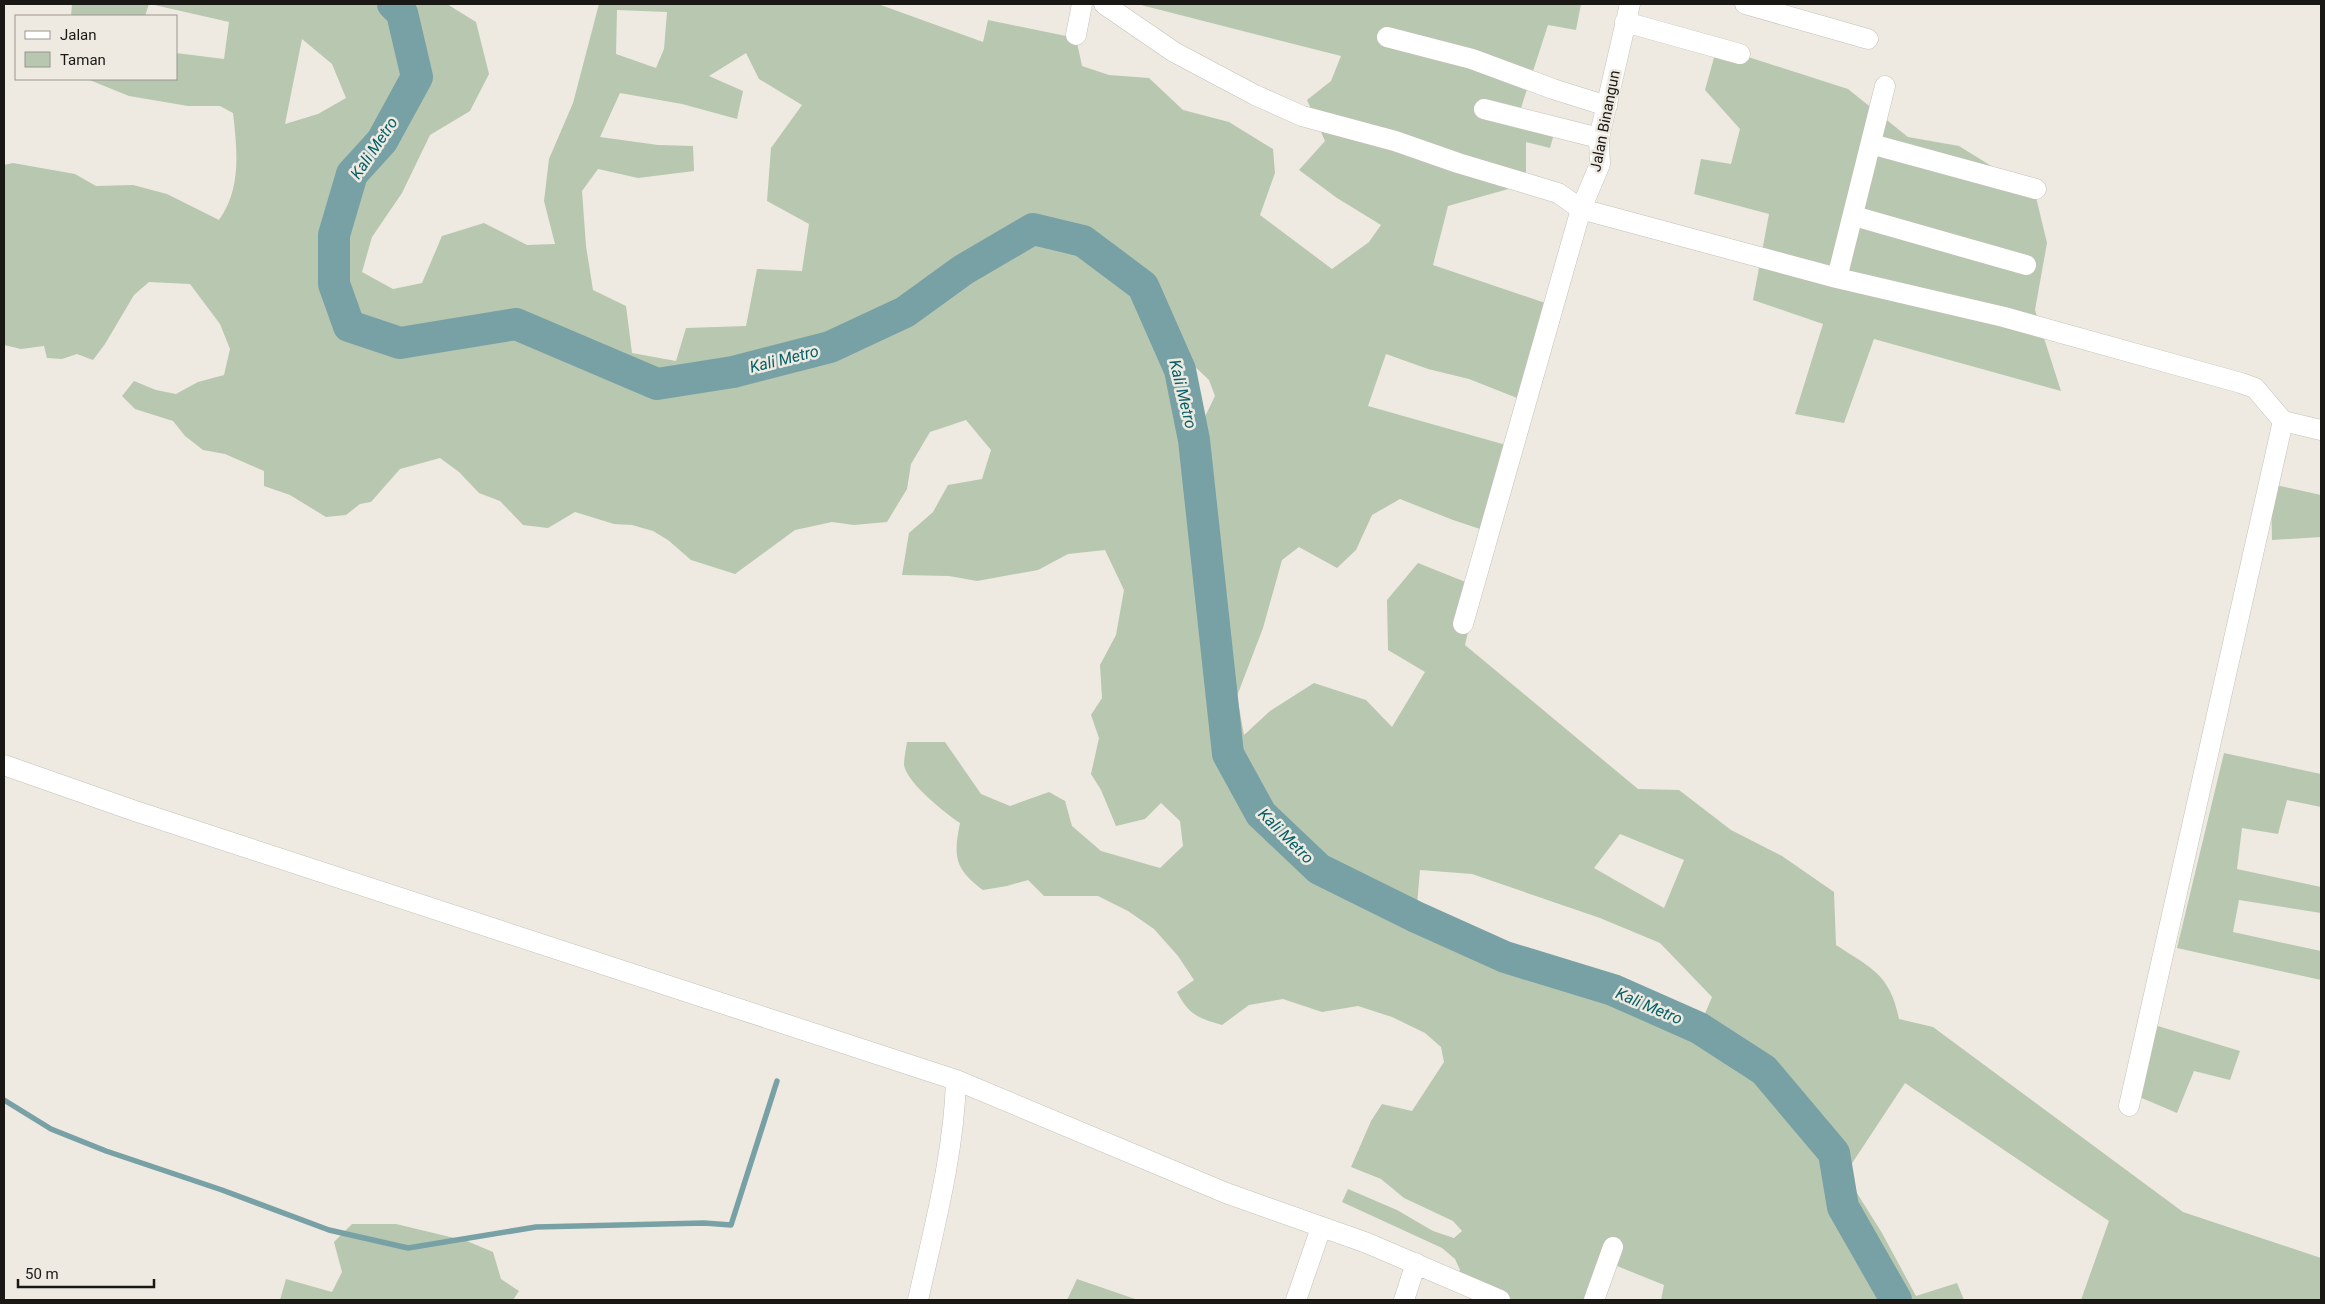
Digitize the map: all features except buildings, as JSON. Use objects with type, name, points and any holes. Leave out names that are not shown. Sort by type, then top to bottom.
[{"type":"street","points":[[1076,35],[1082,4]]},
{"type":"street","points":[[1104,4],[1174,52],[1302,116],[1395,141],[1458,163],[1558,193],[1582,209],[1837,278],[2004,317],[2241,383],[2255,388],[2283,421],[2321,430]]},
{"type":"street","points":[[1745,4],[1868,39]]},
{"type":"street","points":[[1628,13],[1740,54]]},
{"type":"street","name":"Jalan Binangun","points":[[1463,624],[1582,209],[1600,164],[1599,138],[1628,13]]},
{"type":"street","points":[[1387,37],[1472,59],[1553,89],[1607,106]]},
{"type":"street","points":[[1837,278],[1885,86]]},
{"type":"street","points":[[1484,109],[1599,138]]},
{"type":"street","points":[[1871,144],[2036,189]]},
{"type":"street","points":[[1854,216],[2026,265]]},
{"type":"street","points":[[2129,1106],[2283,421]]},
{"type":"street","points":[[4,765],[135,811],[956,1080],[1226,1194],[1416,1263],[1500,1300]]},
{"type":"street","points":[[918,1300],[947,1167],[956,1109],[956,1080]]},
{"type":"street","points":[[1296,1300],[1322,1228]]},
{"type":"street","points":[[1594,1300],[1613,1247]]},
{"type":"street","points":[[1404,1300],[1416,1263]]},
{"type":"green space","points":[[72,4],[149,4],[145,15],[71,15]]},
{"type":"green space","points":[[150,4],[447,4],[476,22],[489,74],[470,111],[430,135],[402,193],[372,237],[362,272],[393,289],[422,283],[442,236],[484,223],[527,245],[555,244],[544,201],[549,159],[573,103],[599,4],[878,4],[983,42],[988,20],[1076,38],[1082,66],[1109,75],[1149,78],[1183,110],[1229,122],[1273,149],[1275,173],[1260,215],[1332,269],[1369,242],[1381,225],[1337,198],[1299,170],[1325,141],[1307,100],[1331,81],[1341,56],[1137,4],[1581,4],[1576,30],[1548,25],[1520,111],[1557,123],[1550,148],[1526,142],[1526,184],[1448,206],[1433,265],[1557,307],[1530,403],[1469,379],[1428,369],[1386,354],[1368,406],[1513,447],[1495,534],[1400,499],[1372,515],[1356,550],[1337,568],[1299,547],[1282,560],[1263,628],[1237,696],[1244,735],[1270,711],[1314,683],[1366,700],[1392,727],[1425,672],[1388,650],[1387,600],[1418,563],[1478,587],[1465,645],[1638,789],[1679,790],[1731,830],[1782,856],[1834,892],[1836,945],[1869,967],[1884,982],[1895,1004],[1899,1019],[1933,1027],[2183,1212],[2321,1258],[2321,1300],[2081,1300],[2109,1221],[1905,1083],[1845,1174],[1882,1233],[1916,1296],[1957,1283],[1964,1300],[1661,1300],[1664,1285],[1617,1266],[1603,1300],[1492,1300],[1452,1286],[1460,1270],[1455,1259],[1442,1248],[1342,1202],[1348,1189],[1397,1210],[1433,1231],[1454,1238],[1462,1231],[1453,1221],[1404,1198],[1381,1179],[1351,1167],[1371,1121],[1382,1104],[1412,1111],[1444,1062],[1441,1047],[1425,1033],[1392,1017],[1358,1006],[1322,1012],[1283,999],[1249,1005],[1222,1025],[1200,1018],[1190,1011],[1177,992],[1194,980],[1178,956],[1154,929],[1128,911],[1098,896],[1044,896],[1028,880],[983,890],[967,875],[958,861],[957,845],[960,823],[919,789],[907,772],[904,765],[907,742],[945,742],[981,794],[1010,806],[1049,792],[1065,801],[1072,826],[1101,851],[1160,868],[1183,846],[1180,821],[1161,803],[1145,819],[1116,826],[1101,790],[1091,774],[1099,738],[1091,715],[1102,698],[1100,665],[1116,635],[1124,590],[1105,550],[1068,554],[1038,570],[977,581],[949,576],[902,575],[909,533],[933,512],[948,485],[982,479],[991,450],[966,420],[930,432],[911,464],[907,489],[887,522],[854,525],[832,522],[795,530],[735,574],[691,560],[668,540],[653,531],[632,525],[614,524],[575,512],[548,528],[523,525],[500,501],[479,493],[459,472],[440,458],[400,469],[371,502],[360,504],[346,515],[326,517],[290,495],[264,486],[264,471],[225,454],[203,450],[185,436],[173,421],[135,409],[122,396],[134,381],[156,390],[176,394],[198,382],[224,375],[230,349],[220,324],[190,284],[149,282],[134,295],[105,344],[93,360],[77,354],[62,359],[47,358],[44,346],[21,349],[4,345],[4,165],[13,163],[75,174],[96,186],[133,185],[167,194],[219,220],[226,208],[235,182],[236,140],[233,113],[220,106],[188,106],[129,96],[89,80],[178,80],[178,53],[224,59],[229,22]],"holes":[[[617,10],[667,12],[664,49],[656,68],[616,54]],[[302,39],[332,64],[346,98],[318,114],[285,124]],[[746,53],[759,79],[802,105],[771,148],[767,201],[809,224],[802,271],[757,269],[746,326],[686,328],[676,361],[632,353],[626,306],[593,290],[586,246],[582,191],[598,169],[638,178],[694,171],[693,146],[658,145],[600,137],[620,93],[682,104],[737,119],[743,91],[709,76]],[[1168,341],[1209,380],[1215,396],[1194,439],[1180,370]],[[1620,834],[1684,860],[1664,908],[1594,868]],[[1420,870],[1472,874],[1600,918],[1660,943],[1712,997],[1699,1028],[1613,990],[1505,957],[1416,917]]]},
{"type":"green space","points":[[1717,47],[1848,89],[1908,137],[1959,146],[2035,193],[2047,243],[2035,310],[2061,391],[1874,339],[1844,423],[1795,414],[1823,324],[1753,300],[1769,214],[1694,194],[1701,159],[1731,164],[1740,129],[1705,90]]},
{"type":"green space","points":[[2276,485],[2321,495],[2321,537],[2272,540],[2271,496]]},
{"type":"green space","points":[[2224,753],[2321,774],[2321,807],[2287,800],[2278,834],[2242,828],[2237,869],[2321,887],[2321,913],[2239,900],[2233,932],[2321,951],[2321,980],[2177,948]]},
{"type":"green space","points":[[2148,1023],[2240,1051],[2230,1080],[2194,1071],[2177,1113],[2130,1093]]},
{"type":"green space","points":[[352,1224],[396,1224],[467,1241],[493,1252],[501,1279],[519,1291],[513,1300],[280,1300],[286,1279],[332,1292],[342,1272],[334,1242]]},
{"type":"green space","points":[[1077,1279],[1138,1300],[1067,1300]]},
{"type":"waterway","name":"Kali Metro","points":[[393,4],[402,13],[417,77],[382,141],[352,174],[334,235],[334,284],[349,326],[400,343],[516,324],[657,384],[733,372],[830,347],[905,312],[963,270],[1033,229],[1083,241],[1143,286],[1180,370],[1194,440],[1228,754],[1261,814],[1319,869],[1416,917],[1505,957],[1613,990],[1699,1028],[1764,1070],[1834,1153],[1843,1207],[1896,1300]]},
{"type":"waterway","points":[[4,1100],[51,1129],[106,1151],[222,1190],[329,1230],[408,1248],[536,1227],[704,1223],[731,1225],[777,1081]]}]
